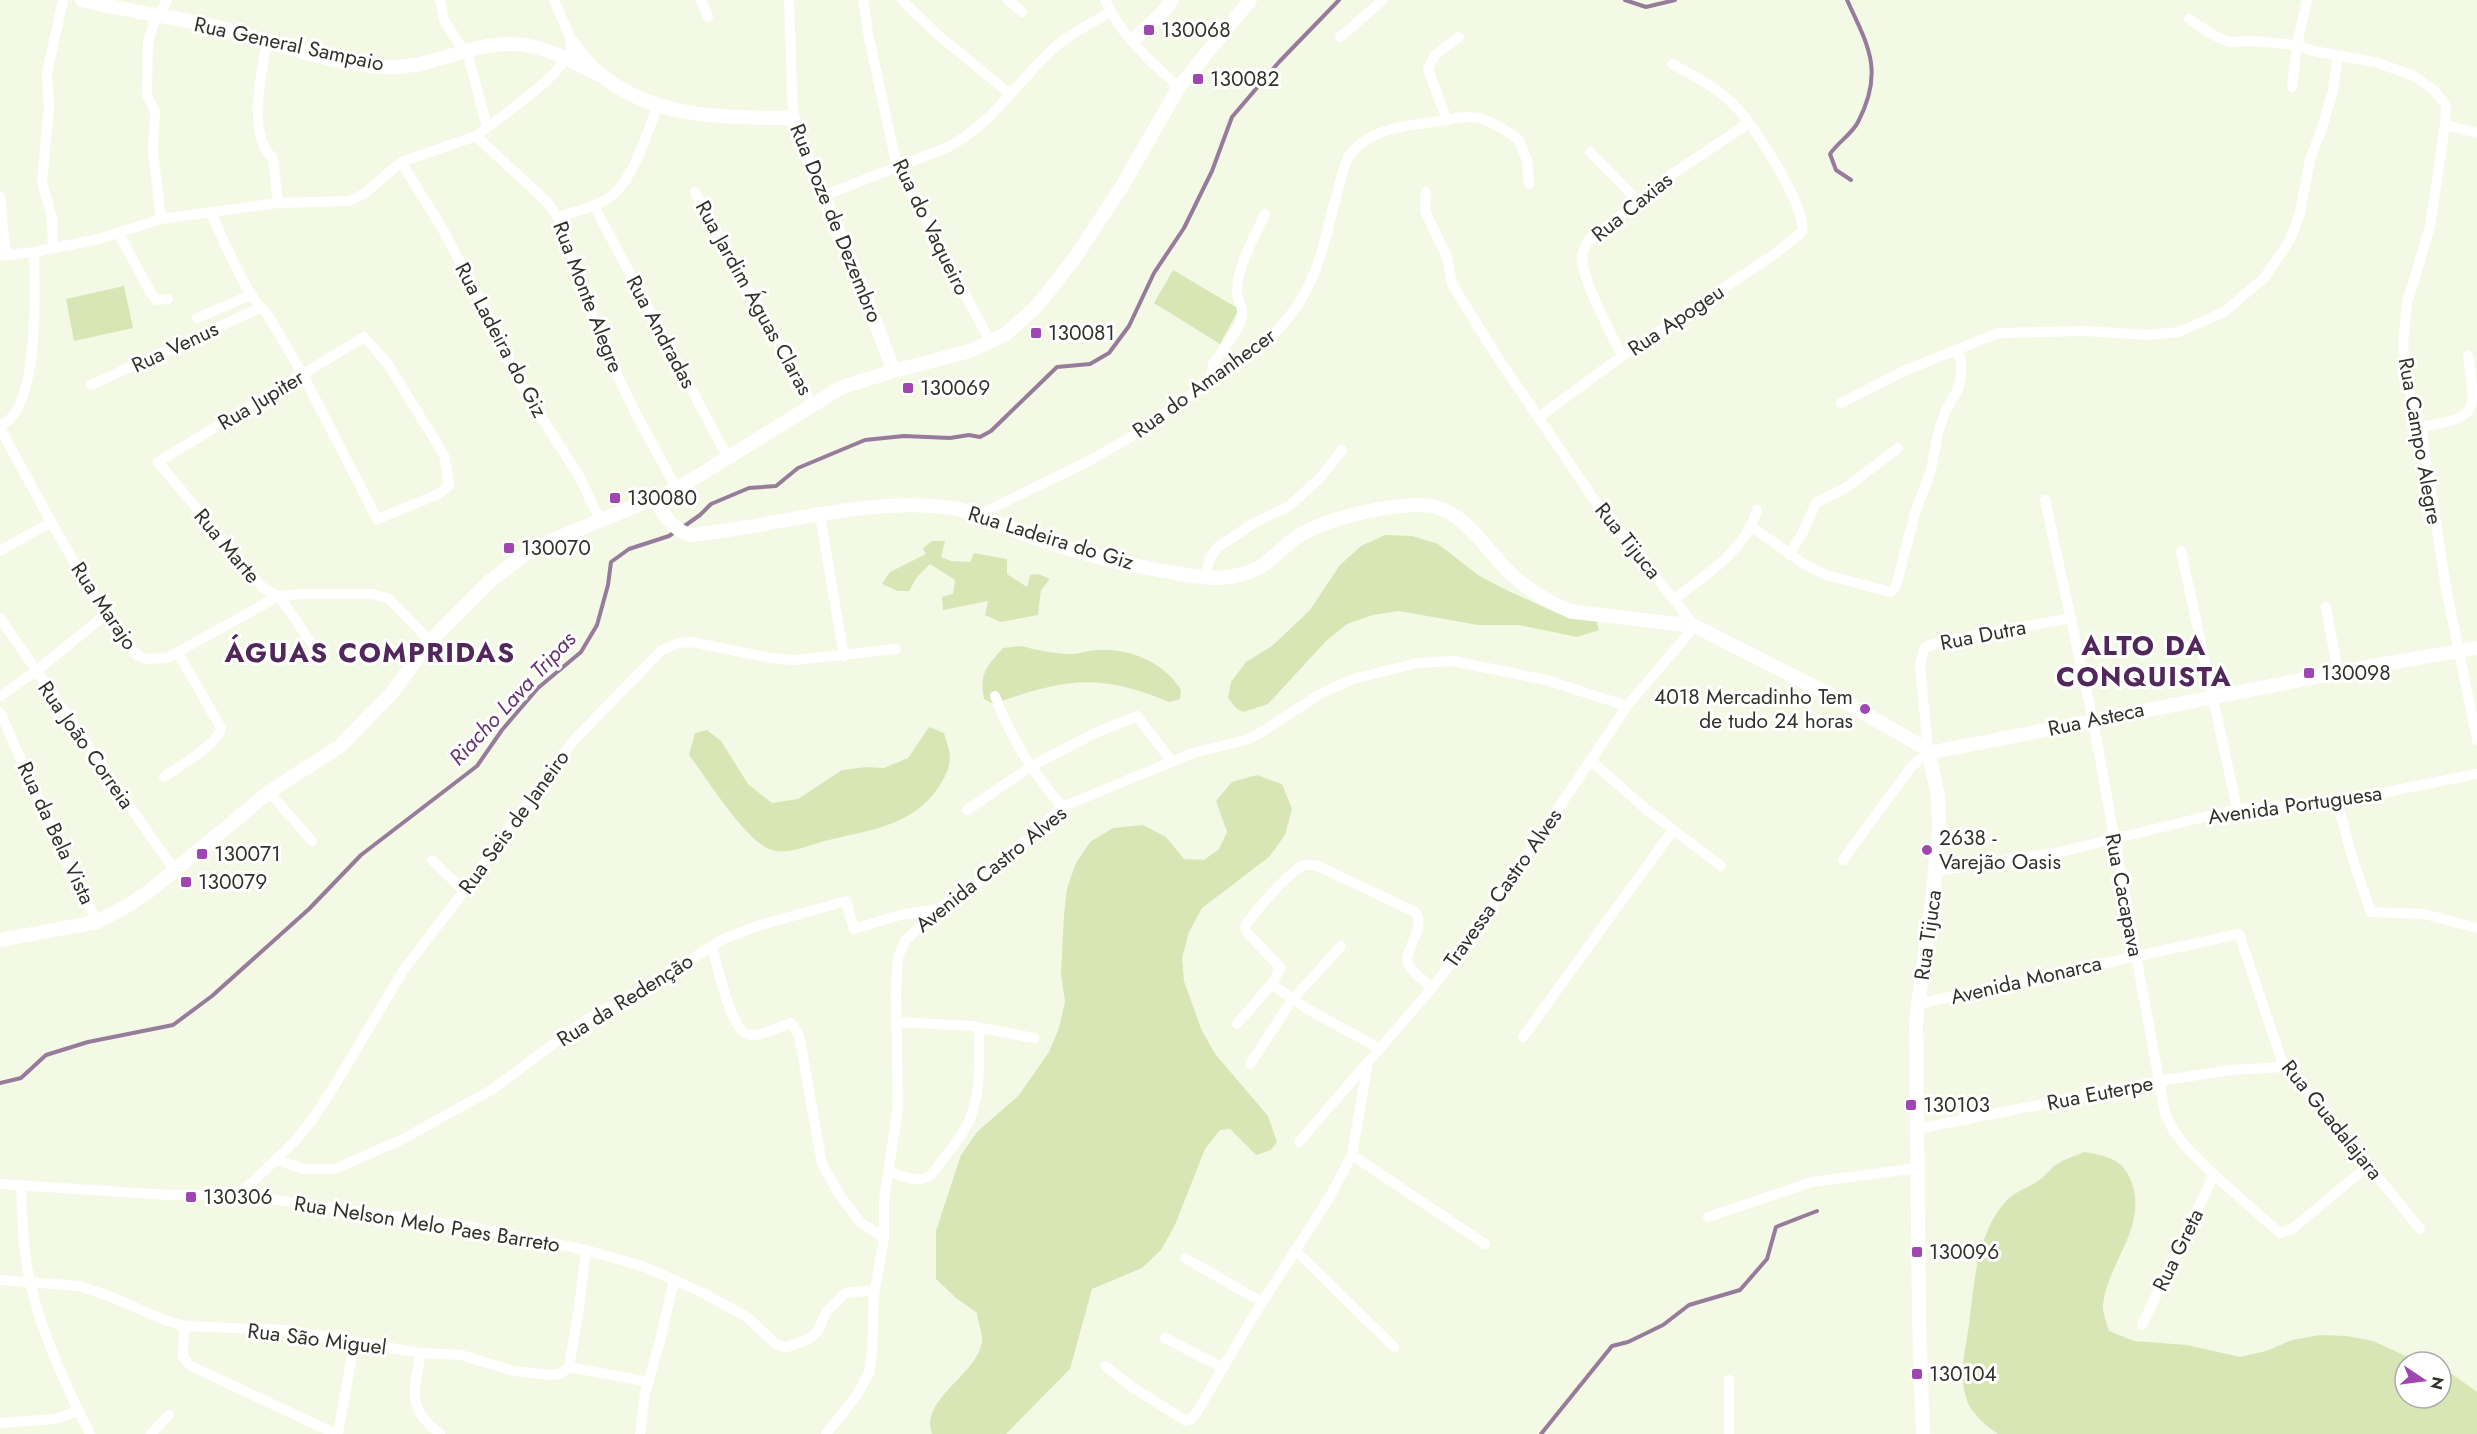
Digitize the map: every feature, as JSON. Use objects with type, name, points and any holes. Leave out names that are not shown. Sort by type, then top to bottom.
[{"type":"street","points":[[53,248],[52,218],[42,182],[50,107],[46,73],[63,0]]},
{"type":"street","name":"Rua General Sampaio","points":[[82,0],[224,29],[267,43],[361,64],[389,67],[423,64],[466,51],[508,43],[541,48],[567,58],[636,97],[658,105],[689,113],[722,117],[793,118]]},
{"type":"street","points":[[160,219],[153,151],[155,111],[147,95],[148,42],[153,25],[168,0]]},
{"type":"street","points":[[440,0],[444,20],[466,51],[487,127]]},
{"type":"street","points":[[0,196],[3,211],[3,255],[34,252],[119,234],[160,219],[278,202],[349,201],[364,194],[401,162],[476,136],[538,89],[567,58],[572,43],[554,0]]},
{"type":"street","points":[[701,0],[708,17]]},
{"type":"street","name":"Rua Doze de Dezembro","points":[[789,0],[793,118],[803,148],[894,371]]},
{"type":"street","name":"Rua do Vaqueiro","points":[[863,0],[897,167],[991,343]]},
{"type":"street","points":[[903,0],[938,35],[1010,94]]},
{"type":"street","points":[[1008,0],[1022,12]]},
{"type":"street","points":[[1105,0],[1110,12],[1133,40],[1163,74],[1179,87]]},
{"type":"street","points":[[1133,40],[1164,11],[1172,0]]},
{"type":"street","points":[[0,940],[97,922],[138,900],[269,792],[340,746],[391,694],[430,640],[491,580],[526,554],[548,542],[655,500],[677,489],[842,387],[962,354],[991,343],[1022,322],[1074,259],[1121,188],[1179,87],[1250,0]]},
{"type":"street","points":[[1340,37],[1383,0]]},
{"type":"street","points":[[2292,87],[2297,45],[2307,0]]},
{"type":"street","points":[[823,196],[964,138],[986,121],[1058,44],[1110,12]]},
{"type":"street","points":[[1841,403],[1906,369],[1998,333],[2085,331],[2147,335],[2179,332],[2224,312],[2270,272],[2290,240],[2300,213],[2310,159],[2333,91],[2338,56],[2297,45],[2253,41],[2230,42],[2189,19]]},
{"type":"street","points":[[1448,120],[1428,69],[1435,55],[1459,37]]},
{"type":"street","points":[[267,43],[258,98],[259,127],[265,152],[273,158],[278,202]]},
{"type":"street","name":"Rua General Sampaio","points":[[572,43],[585,63],[597,74]]},
{"type":"street","name":"Rua Campo Alegre","points":[[2338,56],[2378,63],[2414,76],[2433,90],[2446,106],[2430,226],[2407,303],[2403,344],[2407,380],[2421,427],[2458,652],[2477,740]]},
{"type":"street","points":[[1672,64],[1718,91],[1732,102],[1749,123]]},
{"type":"street","points":[[558,217],[594,206],[609,198],[621,187],[633,165],[658,105]]},
{"type":"street","name":"Rua do Amanhecer","points":[[978,515],[1115,446],[1263,344],[1282,327],[1298,307],[1324,251],[1342,172],[1348,157],[1356,146],[1382,131],[1404,126],[1465,117],[1481,119],[1518,139],[1527,160],[1528,184]]},
{"type":"street","name":"Rua Caxias","points":[[1622,356],[1598,306],[1586,273],[1582,252],[1587,242],[1671,175],[1749,123]]},
{"type":"street","name":"Rua Apogeu","points":[[1539,417],[1622,356],[1798,237],[1803,225],[1802,218],[1762,140],[1749,123]]},
{"type":"street","points":[[2445,125],[2477,133]]},
{"type":"street","name":"Rua Monte Alegre","points":[[476,136],[547,202],[558,217],[566,234],[599,337],[635,412],[677,489]]},
{"type":"street","points":[[1590,152],[1638,201]]},
{"type":"street","name":"Rua Ladeira do Giz","points":[[401,162],[442,228],[518,380],[580,478],[600,520]]},
{"type":"street","name":"Rua Jardim Águas Claras","points":[[695,192],[812,405]]},
{"type":"street","name":"Rua Tijuca","points":[[1426,192],[1425,211],[1447,257],[1452,284],[1593,498],[1675,598],[1695,626],[1852,706],[1928,751],[1938,796],[1939,827],[1936,871],[1916,1021],[1923,1434]]},
{"type":"street","name":"Rua Andradas","points":[[594,206],[728,458]]},
{"type":"street","points":[[211,213],[251,295],[260,308],[266,312],[303,375]]},
{"type":"street","points":[[1215,378],[1212,371],[1213,364],[1241,317],[1242,307],[1236,294],[1237,285],[1249,247],[1265,214]]},
{"type":"street","points":[[119,234],[152,295],[156,300],[168,299]]},
{"type":"street","points":[[0,426],[11,418],[19,406],[27,382],[34,336],[36,301],[34,252]]},
{"type":"street","points":[[197,318],[251,295]]},
{"type":"street","name":"Rua Venus","points":[[91,385],[260,308]]},
{"type":"street","name":"Rua Jupiter","points":[[158,462],[364,337],[388,363],[444,454],[449,485],[439,494],[377,519],[303,375]]},
{"type":"street","points":[[1752,527],[1804,564],[1842,580],[1891,592],[1896,586],[1915,513],[1931,470],[1938,433],[1945,412],[1958,389],[1961,359],[1955,350]]},
{"type":"street","points":[[2421,427],[2463,419],[2472,412],[2475,399],[2468,356]]},
{"type":"street","name":"Rua Marajo","points":[[0,426],[51,522],[105,615],[137,655],[155,660],[167,658],[279,596],[372,594],[389,599],[430,640]]},
{"type":"street","points":[[1789,555],[1803,532],[1816,503],[1847,487],[1898,448]]},
{"type":"street","points":[[1204,578],[1210,558],[1218,547],[1254,523],[1288,506],[1319,480],[1342,450]]},
{"type":"street","name":"Rua Marte","points":[[158,462],[263,588],[279,596],[319,654]]},
{"type":"street","name":"Rua Ladeira do Giz","points":[[655,500],[675,527],[690,535],[831,512],[918,504],[955,508],[1074,550],[1157,570],[1204,578],[1223,577],[1263,566],[1302,533],[1316,526],[1386,508],[1420,504],[1438,507],[1454,515],[1517,579],[1537,594],[1565,609],[1695,626]]},
{"type":"street","name":"Rua Cacapava","points":[[2045,500],[2093,721],[2165,1113],[2172,1128],[2214,1175],[2275,1230],[2286,1233],[2369,1165]]},
{"type":"street","points":[[1675,598],[1726,558],[1752,527],[1757,510]]},
{"type":"street","points":[[820,515],[844,656]]},
{"type":"street","points":[[0,551],[51,522]]},
{"type":"street","points":[[2181,551],[2237,809]]},
{"type":"street","points":[[2326,607],[2337,673]]},
{"type":"street","points":[[0,696],[35,672],[105,615]]},
{"type":"street","name":"Rua João Correia","points":[[0,618],[35,672],[174,870]]},
{"type":"street","name":"Rua Dutra","points":[[1928,751],[1920,666],[1924,649],[1966,636],[2072,618]]},
{"type":"street","name":"Travessa Castro Alves","points":[[1299,1142],[1432,988],[1476,931],[1627,706],[1695,626]]},
{"type":"street","name":"Rua Seis de Janeiro","points":[[239,1195],[276,1160],[312,1120],[403,971],[574,740],[662,650],[678,643],[691,642],[771,658],[795,660],[896,649]]},
{"type":"street","name":"Rua Asteca","points":[[1928,751],[2477,648]]},
{"type":"street","points":[[164,777],[217,738],[221,728],[178,653]]},
{"type":"street","name":"Avenida Castro Alves","points":[[825,1434],[855,1398],[868,1373],[872,1353],[875,1290],[884,1238],[884,1201],[890,1148],[898,1107],[898,957],[905,941],[938,909],[978,884],[1062,807],[1172,762],[1260,733],[1320,694],[1353,679],[1417,663],[1453,661],[1546,680],[1627,706]]},
{"type":"street","points":[[995,696],[1009,732],[1030,767],[1062,807]]},
{"type":"street","name":"Rua da Bela Vista","points":[[0,712],[97,922]]},
{"type":"street","points":[[967,810],[1030,767],[1095,733],[1137,716],[1172,762]]},
{"type":"street","points":[[1843,860],[1911,767],[1928,751]]},
{"type":"street","points":[[1590,760],[1672,830],[1721,866]]},
{"type":"street","name":"Avenida Portuguesa","points":[[1936,871],[2021,860],[2114,841],[2237,809],[2337,802],[2477,774]]},
{"type":"street","points":[[269,792],[312,841]]},
{"type":"street","points":[[2337,802],[2352,860],[2371,912],[2424,914],[2477,928]]},
{"type":"street","points":[[1523,1037],[1672,830]]},
{"type":"street","points":[[432,860],[464,891]]},
{"type":"street","points":[[1237,1024],[1279,973],[1279,964],[1248,934],[1245,927],[1253,915],[1296,870],[1310,864],[1415,912],[1419,919],[1419,927],[1407,960],[1412,970],[1432,988]]},
{"type":"street","name":"Rua da Redenção","points":[[276,1160],[304,1168],[335,1169],[426,1128],[493,1089],[584,1021],[655,982],[723,939],[757,926],[846,900],[854,929],[900,915],[938,909]]},
{"type":"street","name":"Avenida Monarca","points":[[1918,1004],[2239,934]]},
{"type":"street","name":"Rua Guadalajara","points":[[2239,934],[2284,1068],[2320,1106],[2420,1229]]},
{"type":"street","points":[[712,946],[734,1019],[740,1030],[746,1035],[753,1035],[791,1023],[795,1026],[799,1035],[822,1164],[839,1194],[860,1222],[884,1238]]},
{"type":"street","points":[[1250,1064],[1292,1000],[1341,946]]},
{"type":"street","points":[[1271,984],[1292,1000],[1379,1048]]},
{"type":"street","points":[[897,1022],[980,1027],[1034,1038]]},
{"type":"street","points":[[889,1172],[911,1178],[926,1179],[931,1176],[963,1131],[972,1113],[977,1090],[980,1027]]},
{"type":"street","points":[[1105,1366],[1132,1387],[1186,1421],[1197,1412],[1262,1302],[1329,1198],[1352,1155],[1368,1061]]},
{"type":"street","name":"Rua Euterpe","points":[[1917,1129],[2160,1081],[2230,1070],[2284,1068]]},
{"type":"street","points":[[1352,1155],[1485,1244]]},
{"type":"street","points":[[1708,1217],[1812,1182],[1918,1168]]},
{"type":"street","name":"Rua Greta","points":[[2142,1325],[2214,1175]]},
{"type":"street","name":"Rua Nelson Melo Paes Barreto","points":[[0,1184],[168,1195],[239,1195],[471,1227],[586,1250],[645,1267],[674,1280],[747,1317],[777,1346],[782,1347],[809,1339],[818,1331],[826,1312],[845,1293],[875,1290]]},
{"type":"street","points":[[21,1185],[22,1225],[30,1283],[61,1370],[90,1434]]},
{"type":"street","points":[[586,1250],[569,1366],[649,1382]]},
{"type":"street","points":[[1295,1250],[1394,1347]]},
{"type":"street","points":[[1185,1258],[1262,1302]]},
{"type":"street","name":"Rua São Miguel","points":[[0,1280],[79,1286],[184,1326],[284,1330],[421,1353],[461,1354],[503,1369],[534,1374],[560,1374],[569,1366]]},
{"type":"street","points":[[640,1434],[649,1382],[674,1280]]},
{"type":"street","points":[[184,1326],[183,1357],[191,1366],[337,1434],[354,1342]]},
{"type":"street","points":[[1165,1338],[1223,1368]]},
{"type":"street","points":[[421,1353],[414,1395],[415,1407],[421,1417],[440,1434]]},
{"type":"street","points":[[1729,1380],[1729,1434]]},
{"type":"street","points":[[0,1423],[54,1419],[78,1411]]},
{"type":"street","points":[[151,1434],[169,1415]]},
{"type":"green space","points":[[1173,270],[1239,309],[1220,344],[1154,303]]},
{"type":"green space","points":[[124,286],[133,328],[74,341],[66,299]]},
{"type":"green space","points":[[1385,535],[1412,536],[1438,544],[1478,575],[1502,588],[1570,619],[1596,620],[1599,630],[1577,637],[1519,625],[1478,625],[1399,611],[1373,615],[1347,624],[1326,641],[1268,704],[1243,712],[1236,708],[1228,698],[1231,682],[1246,662],[1272,646],[1310,610],[1340,565],[1361,546]]},
{"type":"green space","points":[[932,541],[945,541],[941,557],[951,561],[970,562],[974,553],[1007,559],[1007,574],[1027,587],[1030,575],[1038,574],[1050,579],[1041,590],[1038,615],[1001,622],[985,615],[988,601],[943,610],[942,597],[953,594],[955,580],[930,564],[917,577],[909,591],[898,591],[882,584],[890,572],[926,554],[923,548]]},
{"type":"green space","points":[[1021,646],[1065,654],[1110,650],[1146,659],[1174,680],[1181,690],[1180,699],[1169,702],[1121,686],[1081,682],[1041,689],[993,704],[984,699],[984,676],[989,665],[1003,648]]},
{"type":"green space","points":[[929,727],[944,733],[950,755],[945,776],[927,801],[902,819],[888,825],[785,851],[772,850],[762,845],[739,823],[689,755],[695,733],[707,730],[721,741],[748,784],[772,803],[798,799],[842,770],[867,767],[884,768],[908,758]]},
{"type":"green space","points":[[1257,775],[1282,784],[1292,809],[1285,835],[1269,857],[1202,908],[1189,932],[1182,958],[1184,981],[1202,1031],[1216,1055],[1268,1116],[1277,1142],[1271,1150],[1256,1155],[1230,1129],[1220,1130],[1205,1149],[1175,1225],[1161,1250],[1142,1268],[1092,1289],[1070,1369],[1006,1434],[932,1434],[930,1421],[934,1410],[941,1398],[978,1354],[982,1342],[977,1313],[956,1298],[936,1279],[936,1231],[961,1155],[977,1132],[1019,1095],[1049,1052],[1059,1028],[1065,1001],[1061,974],[1064,914],[1067,888],[1076,863],[1090,842],[1113,828],[1143,825],[1166,837],[1184,859],[1204,860],[1219,849],[1227,832],[1216,801],[1232,782]]},
{"type":"green space","points":[[2084,1152],[2101,1155],[2121,1165],[2130,1177],[2133,1186],[2134,1217],[2130,1232],[2111,1274],[2103,1304],[2109,1331],[2134,1341],[2187,1345],[2240,1357],[2266,1351],[2292,1340],[2320,1335],[2347,1336],[2373,1341],[2393,1350],[2393,1410],[2453,1410],[2453,1375],[2477,1392],[2477,1434],[1998,1434],[1978,1418],[1969,1405],[1963,1385],[1964,1355],[1975,1275],[1989,1227],[2007,1200],[2041,1179],[2065,1160]]},
{"type":"waterway","name":"Riacho Lava Tripas","points":[[683,527],[711,504],[749,488],[776,486],[798,468],[865,440],[904,436],[950,438],[969,435],[980,437],[991,431],[1057,367],[1090,364],[1109,353],[1129,326],[1154,273],[1184,228],[1212,171],[1232,117],[1279,62],[1339,0]]},
{"type":"waterway","name":"Riacho Lava Tripas","points":[[1625,0],[1646,7],[1675,0]]},
{"type":"waterway","name":"Riacho Lava Tripas","points":[[1847,0],[1867,46],[1872,74],[1866,104],[1858,122],[1830,154],[1836,170],[1851,180]]},
{"type":"waterway","name":"Riacho Lava Tripas","points":[[0,1083],[21,1078],[46,1055],[88,1042],[173,1025],[212,996],[309,909],[361,855],[477,766],[502,730],[538,688],[581,652],[597,625],[608,585],[611,562],[629,549],[669,536],[676,531]]},
{"type":"waterway","points":[[1541,1434],[1612,1346],[1628,1342],[1663,1325],[1689,1305],[1740,1290],[1767,1259],[1776,1227],[1817,1211]]},
{"type":"place","name":"130068","points":[[1149,30]]},
{"type":"place","name":"130082","points":[[1198,79]]},
{"type":"place","name":"130081","points":[[1036,333]]},
{"type":"place","name":"130069","points":[[908,388]]},
{"type":"place","name":"130080","points":[[615,498]]},
{"type":"place","name":"130070","points":[[509,548]]},
{"type":"place","name":"130098","points":[[2309,673]]},
{"type":"place","name":"4018 Mercadinho Tem de tudo 24 horas","points":[[1865,709]]},
{"type":"place","name":"2638 - Varejão Oasis","points":[[1927,850]]},
{"type":"place","name":"130071","points":[[202,854]]},
{"type":"place","name":"130079","points":[[186,882]]},
{"type":"place","name":"130103","points":[[1911,1105]]},
{"type":"place","name":"130306","points":[[191,1197]]},
{"type":"place","name":"130096","points":[[1917,1252]]},
{"type":"place","name":"130104","points":[[1917,1374]]},
{"type":"district","name":"ÁGUAS COMPRIDAS","points":[[370,653]]},
{"type":"district","name":"ALTO DA CONQUISTA","points":[[2144,662]]}]
